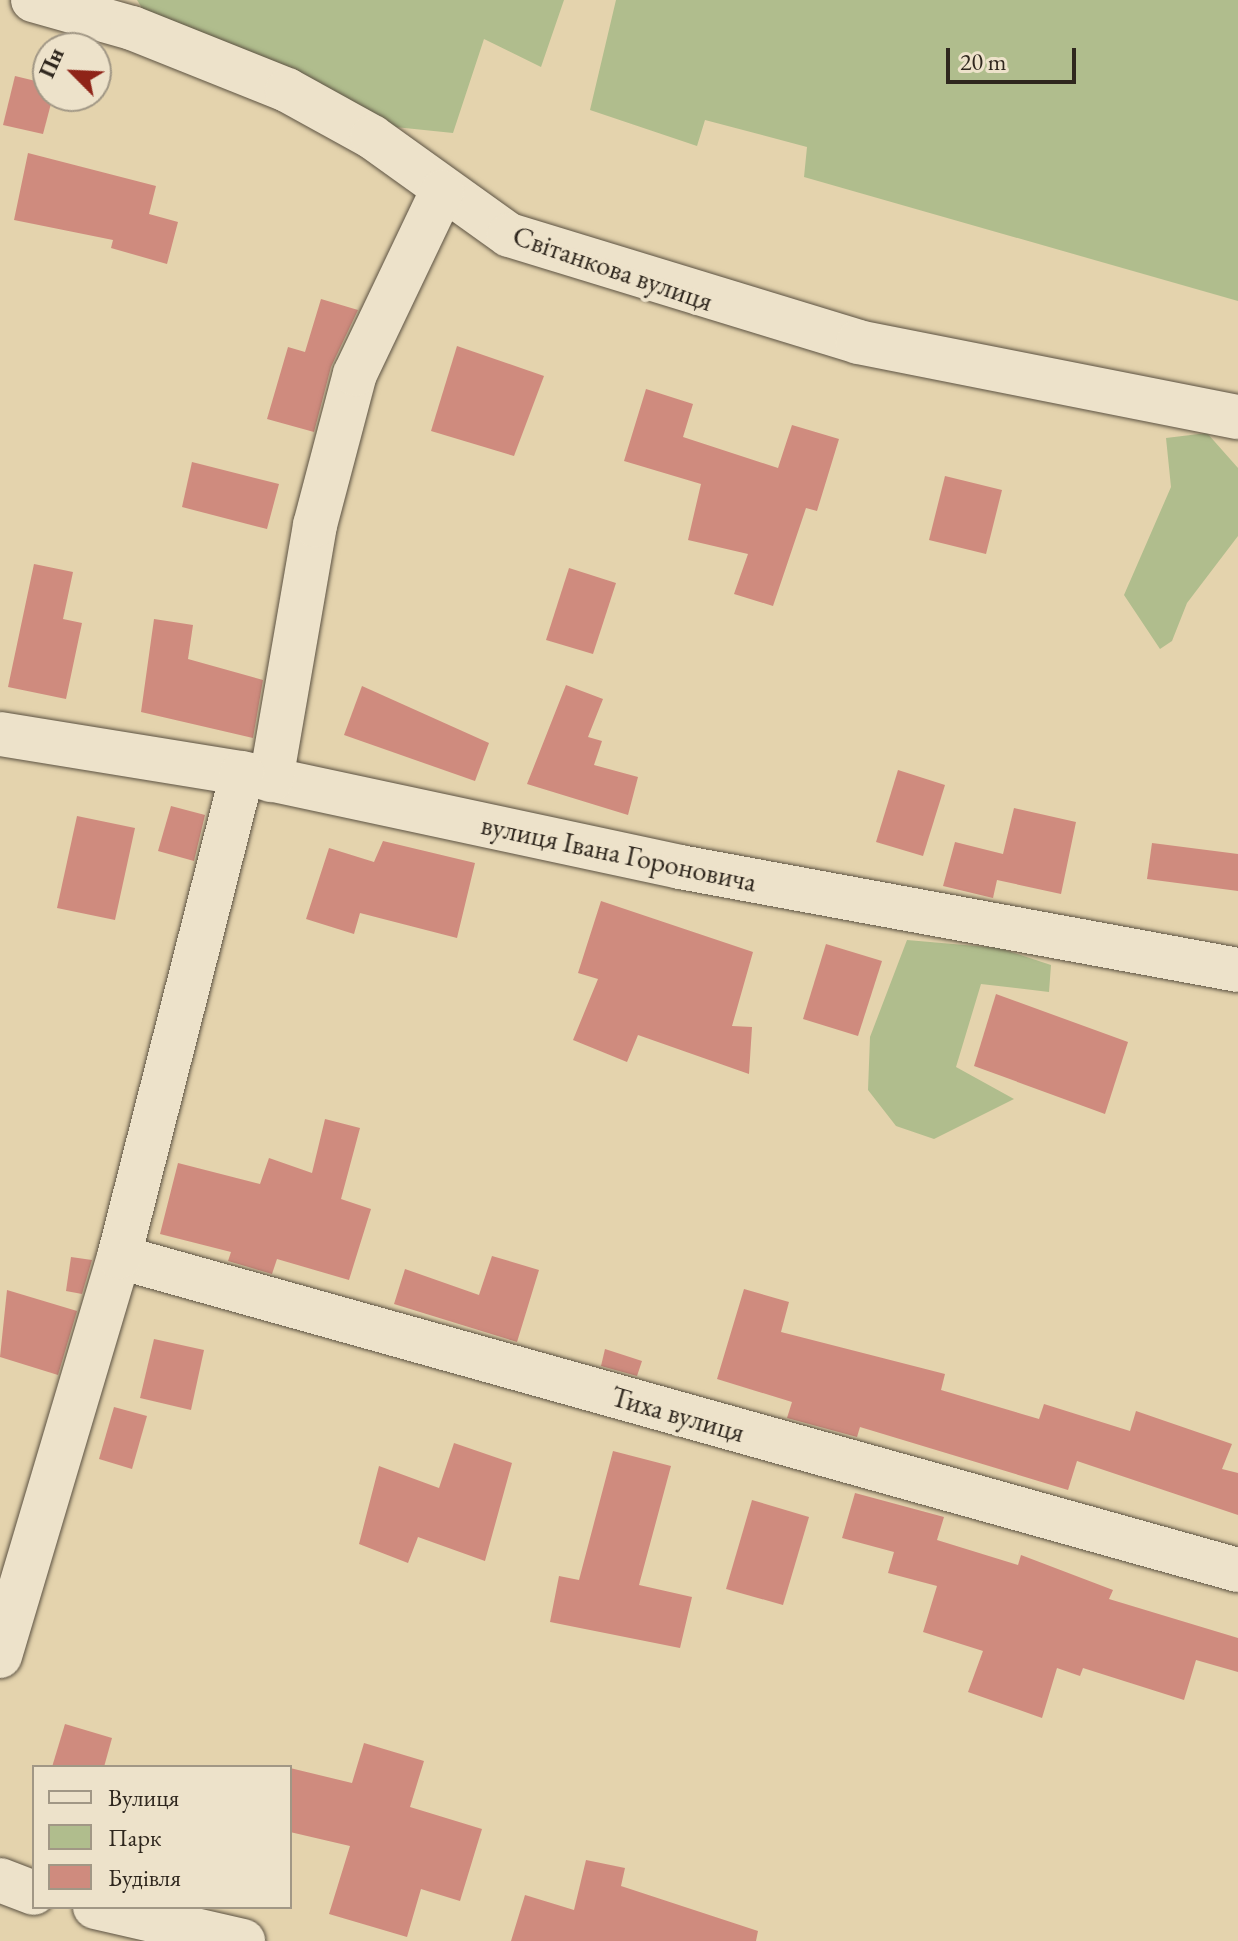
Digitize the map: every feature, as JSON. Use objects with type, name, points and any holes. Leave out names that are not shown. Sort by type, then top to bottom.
[{"type":"street","name":"Світанкова вулиця","points":[[33,0],[132,28],[287,90],[372,137],[442,192],[509,235],[673,291],[858,342],[1238,417]]},
{"type":"street","points":[[0,1656],[119,1257],[256,776],[315,525],[355,374],[442,192]]},
{"type":"street","name":"вулиця Івана Гороновича","points":[[0,734],[256,776],[680,867],[1238,970]]},
{"type":"street","name":"Тиха вулиця","points":[[119,1257],[1238,1570]]},
{"type":"street","points":[[0,1880],[32,1892]]},
{"type":"street","points":[[104,1909],[243,1941]]},
{"type":"green space","points":[[137,0],[564,0],[541,67],[484,39],[453,133],[395,127],[147,16]]},
{"type":"green space","points":[[616,0],[1238,0],[1238,301],[804,177],[807,147],[705,120],[697,146],[590,110]]},
{"type":"green space","points":[[1207,433],[1238,468],[1238,536],[1187,603],[1172,641],[1160,649],[1124,595],[1171,487],[1166,438]]},
{"type":"green space","points":[[907,940],[999,948],[1051,965],[1049,992],[981,984],[956,1067],[1014,1099],[934,1139],[896,1126],[868,1090],[870,1037]]},
{"type":"building","points":[[15,76],[32,80],[32,112],[49,112],[43,134],[3,125]]},
{"type":"building","points":[[28,153],[156,186],[149,214],[178,222],[167,264],[111,248],[113,240],[14,220]]},
{"type":"building","points":[[321,299],[358,310],[331,367],[314,432],[267,419],[288,347],[305,352]]},
{"type":"building","points":[[457,346],[544,376],[514,456],[431,431]]},
{"type":"building","points":[[646,389],[693,404],[683,437],[778,468],[792,425],[839,439],[817,511],[806,508],[773,606],[734,594],[748,554],[688,540],[701,484],[624,461]]},
{"type":"building","points":[[192,462],[279,484],[267,529],[182,507]]},
{"type":"building","points":[[945,476],[1002,490],[986,554],[929,540]]},
{"type":"building","points":[[34,564],[73,572],[63,619],[82,623],[66,699],[8,687]]},
{"type":"building","points":[[569,568],[616,583],[593,654],[546,640]]},
{"type":"building","points":[[154,619],[193,625],[188,659],[263,680],[253,738],[141,712]]},
{"type":"building","points":[[566,685],[603,699],[588,737],[602,741],[594,765],[638,777],[628,815],[527,784]]},
{"type":"building","points":[[362,686],[489,743],[475,781],[344,735]]},
{"type":"building","points":[[898,770],[945,785],[923,856],[876,842]]},
{"type":"building","points":[[171,806],[205,815],[194,861],[158,851]]},
{"type":"building","points":[[1014,808],[1076,822],[1061,894],[997,880],[993,898],[943,886],[955,842],[1003,854]]},
{"type":"building","points":[[77,816],[135,828],[115,920],[57,908]]},
{"type":"building","points":[[383,841],[475,863],[457,938],[360,913],[354,934],[306,919],[329,848],[374,862]]},
{"type":"building","points":[[1152,843],[1238,854],[1238,891],[1147,879]]},
{"type":"building","points":[[601,901],[753,952],[732,1026],[752,1027],[749,1074],[638,1035],[627,1062],[573,1040],[598,979],[578,973]]},
{"type":"building","points":[[826,944],[882,961],[858,1036],[803,1019]]},
{"type":"building","points":[[996,994],[1128,1042],[1105,1114],[974,1066]]},
{"type":"building","points":[[325,1119],[360,1128],[341,1199],[371,1209],[349,1280],[277,1259],[272,1274],[228,1261],[231,1252],[160,1234],[178,1163],[260,1184],[269,1158],[312,1173]]},
{"type":"building","points":[[492,1256],[539,1270],[517,1342],[394,1304],[405,1269],[479,1295]]},
{"type":"building","points":[[71,1257],[92,1260],[82,1294],[66,1291]]},
{"type":"building","points":[[744,1289],[789,1302],[781,1332],[945,1374],[941,1390],[1039,1419],[1044,1404],[1130,1431],[1136,1411],[1232,1444],[1222,1469],[1238,1473],[1238,1515],[1077,1461],[1068,1490],[860,1427],[857,1437],[787,1418],[792,1402],[717,1379]]},
{"type":"building","points":[[7,1290],[77,1311],[58,1375],[0,1357]]},
{"type":"building","points":[[154,1339],[204,1350],[191,1410],[140,1398]]},
{"type":"building","points":[[605,1349],[642,1361],[637,1376],[601,1366]]},
{"type":"building","points":[[114,1407],[147,1416],[132,1469],[99,1459]]},
{"type":"building","points":[[454,1443],[512,1463],[485,1561],[418,1537],[408,1563],[359,1544],[379,1466],[439,1488]]},
{"type":"building","points":[[613,1451],[671,1466],[639,1585],[692,1597],[680,1648],[550,1622],[559,1576],[579,1580]]},
{"type":"building","points":[[855,1493],[944,1517],[937,1540],[1018,1565],[1021,1555],[1113,1590],[1109,1599],[1238,1638],[1238,1672],[1196,1660],[1184,1700],[1083,1668],[1080,1676],[1057,1668],[1042,1718],[968,1692],[983,1651],[923,1632],[937,1586],[888,1573],[894,1552],[842,1538]]},
{"type":"building","points":[[752,1500],[809,1517],[783,1605],[726,1589]]},
{"type":"building","points":[[65,1724],[112,1738],[105,1765],[53,1765]]},
{"type":"building","points":[[364,1743],[424,1761],[410,1807],[482,1829],[460,1901],[421,1889],[407,1937],[329,1914],[350,1846],[292,1832],[292,1768],[352,1783]]},
{"type":"building","points":[[586,1860],[625,1868],[621,1886],[758,1931],[756,1941],[511,1941],[525,1895],[574,1910]]}]
